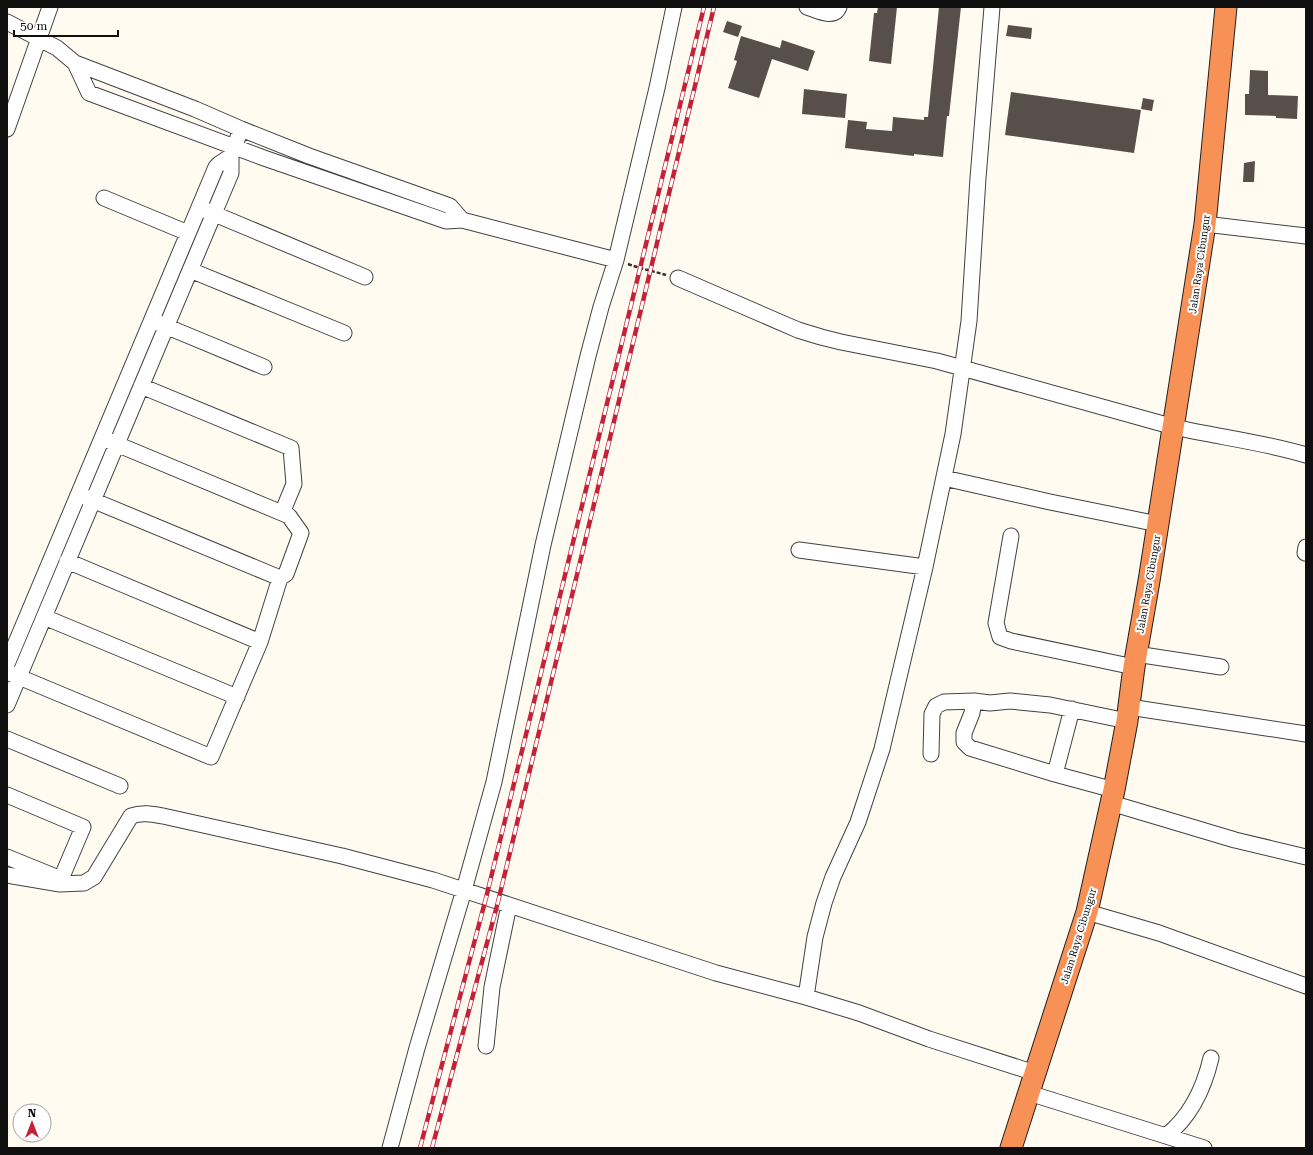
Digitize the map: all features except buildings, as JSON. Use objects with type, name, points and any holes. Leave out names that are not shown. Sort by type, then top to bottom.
[{"type":"highway","name":"Jalan Raya Cibungur","points":[[1011,1148],[1088,912],[1113,796],[1128,714],[1135,660],[1174,427],[1205,224],[1226,7]]},
{"type":"street","points":[[7,129],[50,7]]},
{"type":"street","points":[[390,1148],[500,758],[510,702],[543,545],[588,356],[601,307],[616,260],[657,88],[674,7]]},
{"type":"street","points":[[808,7],[828,14],[834,14],[839,7]]},
{"type":"street","points":[[806,997],[815,937],[824,903],[832,877],[858,822],[882,749],[926,568],[953,434],[969,321],[978,178],[992,7]]},
{"type":"street","points":[[7,22],[57,48],[75,62],[195,109],[241,130],[450,206],[462,220]]},
{"type":"street","points":[[75,62],[89,93],[233,151],[264,158],[446,222],[462,220],[616,260]]},
{"type":"street","points":[[7,704],[13,675],[44,617],[231,173],[233,151],[241,130]]},
{"type":"street","points":[[7,664],[216,167],[233,151]]},
{"type":"street","points":[[104,198],[188,233]]},
{"type":"street","points":[[199,208],[365,277]]},
{"type":"street","points":[[1205,224],[1306,236]]},
{"type":"street","points":[[190,270],[344,333]]},
{"type":"street","points":[[678,278],[798,330],[841,342],[938,361],[1174,427],[1275,447],[1306,455]]},
{"type":"street","points":[[152,320],[264,367]]},
{"type":"street","points":[[141,386],[291,448],[294,484],[282,513]]},
{"type":"street","points":[[13,675],[211,758],[260,642],[280,578],[286,574],[301,532],[289,516],[102,438]]},
{"type":"street","points":[[944,478],[1158,524]]},
{"type":"street","points":[[78,494],[280,578]]},
{"type":"street","points":[[1011,536],[996,623],[1000,637],[1011,641],[1135,660],[1221,667]]},
{"type":"street","points":[[799,550],[926,568]]},
{"type":"street","points":[[67,562],[260,642]]},
{"type":"street","points":[[44,617],[237,697]]},
{"type":"street","points":[[931,754],[932,714],[936,706],[944,702],[974,701],[990,703],[1010,701],[1306,734]]},
{"type":"street","points":[[974,701],[972,713],[964,733],[964,742],[970,748],[1055,774],[1235,840],[1306,857]]},
{"type":"street","points":[[1055,774],[1072,709]]},
{"type":"street","points":[[7,739],[120,786]]},
{"type":"street","points":[[7,795],[83,827],[61,879],[7,856]]},
{"type":"street","points":[[7,875],[60,884],[84,883],[94,877],[131,816],[146,813],[163,816],[342,856],[433,880],[716,973],[859,1013],[929,1039],[1035,1073]]},
{"type":"street","points":[[486,1046],[492,987],[509,905]]},
{"type":"street","points":[[1088,912],[1166,935],[1306,986]]},
{"type":"street","points":[[1166,1136],[1177,1127],[1193,1106],[1207,1074],[1211,1058]]},
{"type":"street","points":[[1029,1093],[1204,1148]]},
{"type":"path","points":[[616,260],[640,269],[650,270],[678,278]]},
{"type":"railway","points":[[420,1148],[486,898],[704,7]]},
{"type":"railway","points":[[432,1148],[498,902],[714,7]]}]
